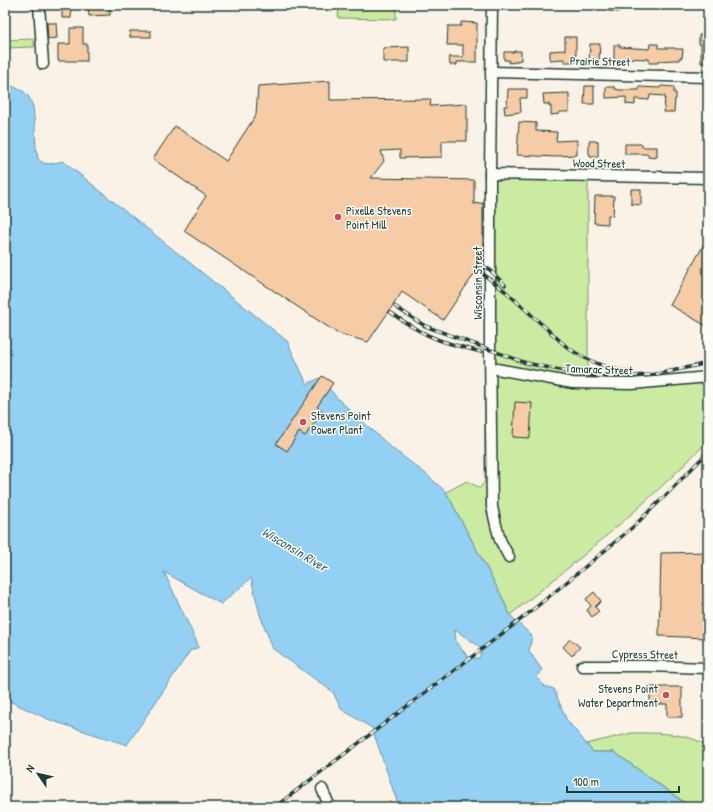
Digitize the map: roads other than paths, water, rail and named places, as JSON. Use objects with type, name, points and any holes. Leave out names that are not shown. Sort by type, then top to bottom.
[{"type":"street","points":[[38,5],[43,64]]},
{"type":"street","name":"Wisconsin Street","points":[[492,5],[490,174],[492,507],[500,540],[509,557]]},
{"type":"street","name":"Prairie Street","points":[[491,72],[708,77]]},
{"type":"street","name":"Wood Street","points":[[490,174],[708,178]]},
{"type":"street","name":"Tamarac Street","points":[[490,368],[573,383],[632,384],[708,377]]},
{"type":"street","name":"Cypress Street","points":[[582,666],[708,668]]},
{"type":"street","points":[[322,789],[330,807]]},
{"type":"water","name":"Wisconsin River","points":[[5,83],[23,91],[29,97],[33,107],[38,159],[43,163],[50,164],[63,161],[287,341],[307,384],[320,378],[339,400],[393,449],[426,474],[446,492],[501,595],[510,615],[532,636],[529,651],[542,670],[537,677],[544,686],[554,689],[566,719],[593,752],[614,752],[690,807],[399,807],[372,728],[341,709],[333,692],[273,649],[260,615],[251,578],[221,604],[164,572],[199,647],[190,651],[127,745],[50,720],[5,699]],"holes":[[[455,630],[483,649],[479,658],[469,658],[456,642]]]},
{"type":"railway","points":[[482,265],[490,270],[505,285]]},
{"type":"railway","points":[[478,270],[505,291],[568,348],[597,363],[613,369],[629,372]]},
{"type":"railway","points":[[394,306],[425,326],[526,363],[579,374],[610,377],[651,375],[672,371]]},
{"type":"railway","points":[[390,312],[413,328],[432,337],[481,352]]},
{"type":"railway","points":[[667,372],[708,363]]},
{"type":"railway","points":[[275,807],[524,617],[634,526],[708,452]]},
{"type":"place","name":"Pixelle Stevens Point Mill","points":[[338,217]]},
{"type":"place","name":"Stevens Point Power Plant","points":[[303,422]]},
{"type":"place","name":"Stevens Point Water Department","points":[[666,695]]}]
